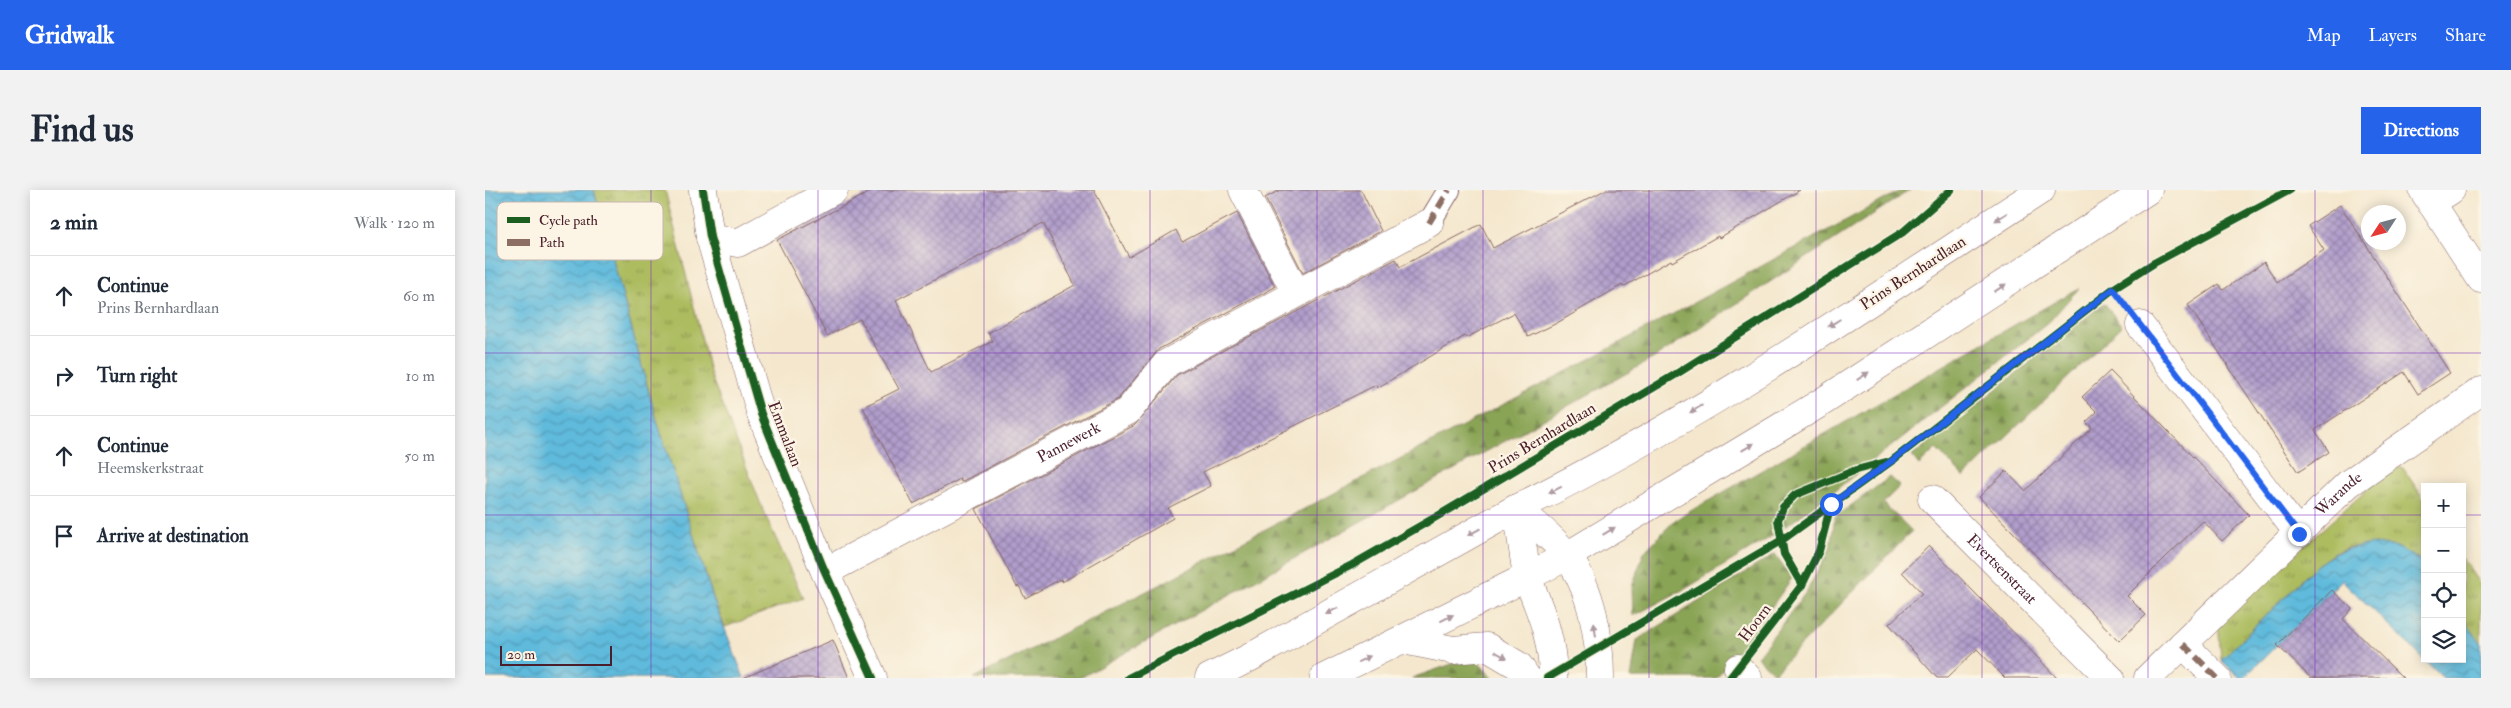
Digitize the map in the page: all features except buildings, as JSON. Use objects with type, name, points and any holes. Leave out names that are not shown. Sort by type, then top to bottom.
[{"type":"street","name":"Emmalaan","points":[[703,190],[711,237],[761,414],[825,572],[873,678]]},
{"type":"street","points":[[711,237],[738,243],[834,190]]},
{"type":"street","points":[[1243,190],[1296,293]]},
{"type":"street","name":"Pannewerk","points":[[825,572],[1128,411],[1167,363],[1429,223],[1449,190]]},
{"type":"street","name":"Prins Bernhardlaan","points":[[1209,678],[1249,658],[1517,508],[1583,476],[1742,382],[2041,190]]},
{"type":"street","points":[[1324,678],[1567,556],[1822,402],[2148,190]]},
{"type":"street","points":[[2435,194],[2481,280]]},
{"type":"street","points":[[2140,324],[2299,534]]},
{"type":"street","name":"Warande","points":[[2148,678],[2299,534],[2348,484],[2481,392]]},
{"type":"street","name":"Evertsenstraat","points":[[1932,499],[2110,678]]},
{"type":"street","points":[[1517,508],[1567,556],[1592,610],[1600,678]]},
{"type":"street","points":[[1517,508],[1527,577],[1545,622],[1553,654],[1553,678]]},
{"type":"street","points":[[1403,640],[1453,650],[1487,647],[1519,666],[1527,678]]},
{"type":"street","points":[[2183,644],[2212,673]]},
{"type":"green space","points":[[594,190],[665,190],[711,376],[763,510],[803,598],[725,627],[714,601],[654,411],[613,260],[663,260],[663,202],[597,202]]},
{"type":"green space","points":[[1902,190],[1910,190],[1654,358],[1080,678],[974,678],[1155,587],[1575,367]]},
{"type":"green space","points":[[2079,288],[2048,323],[1819,503],[1769,538],[1690,586],[1633,616],[1632,587],[1644,552],[1675,520]]},
{"type":"green space","points":[[2104,303],[2122,326],[1964,477],[1936,449],[1919,465],[1912,456]]},
{"type":"green space","points":[[2393,467],[2403,468],[2421,495],[2421,560],[2349,547],[2333,554],[2317,565],[2221,660],[2218,621]]},
{"type":"green space","points":[[1890,477],[1900,486],[1883,503],[1912,531],[1774,673],[1757,657],[1807,591],[1830,548],[1835,517]]},
{"type":"green space","points":[[1775,554],[1792,578],[1758,626],[1716,678],[1631,678],[1637,640]]},
{"type":"green space","points":[[2466,564],[2481,586],[2481,646],[2466,623]]},
{"type":"green space","points":[[1478,662],[1493,678],[1412,678],[1455,663]]},
{"type":"water","points":[[485,190],[594,190],[597,202],[497,202],[497,260],[613,260],[654,411],[714,601],[744,678],[485,678]]},
{"type":"water","points":[[2375,544],[2397,547],[2421,561],[2421,657],[2342,580],[2244,678],[2240,678],[2221,660],[2317,565],[2331,556],[2358,546]]},
{"type":"water","points":[[2466,621],[2481,644],[2481,678],[2443,678],[2428,663],[2466,663]]},
{"type":"marked path","points":[[1429,223],[1449,190]]},
{"type":"marked path","points":[[2183,644],[2217,678]]},
{"type":"cycle path","points":[[703,190],[710,237],[761,414],[823,567],[873,678]]},
{"type":"cycle path","points":[[1128,678],[1352,565],[1436,517],[1673,376],[1903,232],[1951,190]]},
{"type":"cycle path","points":[[1547,678],[1782,540],[1893,460],[2113,289],[2154,263],[2290,190]]},
{"type":"cycle path","points":[[1802,585],[1784,554],[1778,520],[1783,507],[1795,495],[1856,470],[1886,462]]},
{"type":"cycle path","name":"Hoorn","points":[[1730,678],[1802,585],[1819,551],[1831,504]]},
{"type":"route","points":[[1831,504],[1893,460],[2113,289],[2299,534]]}]
